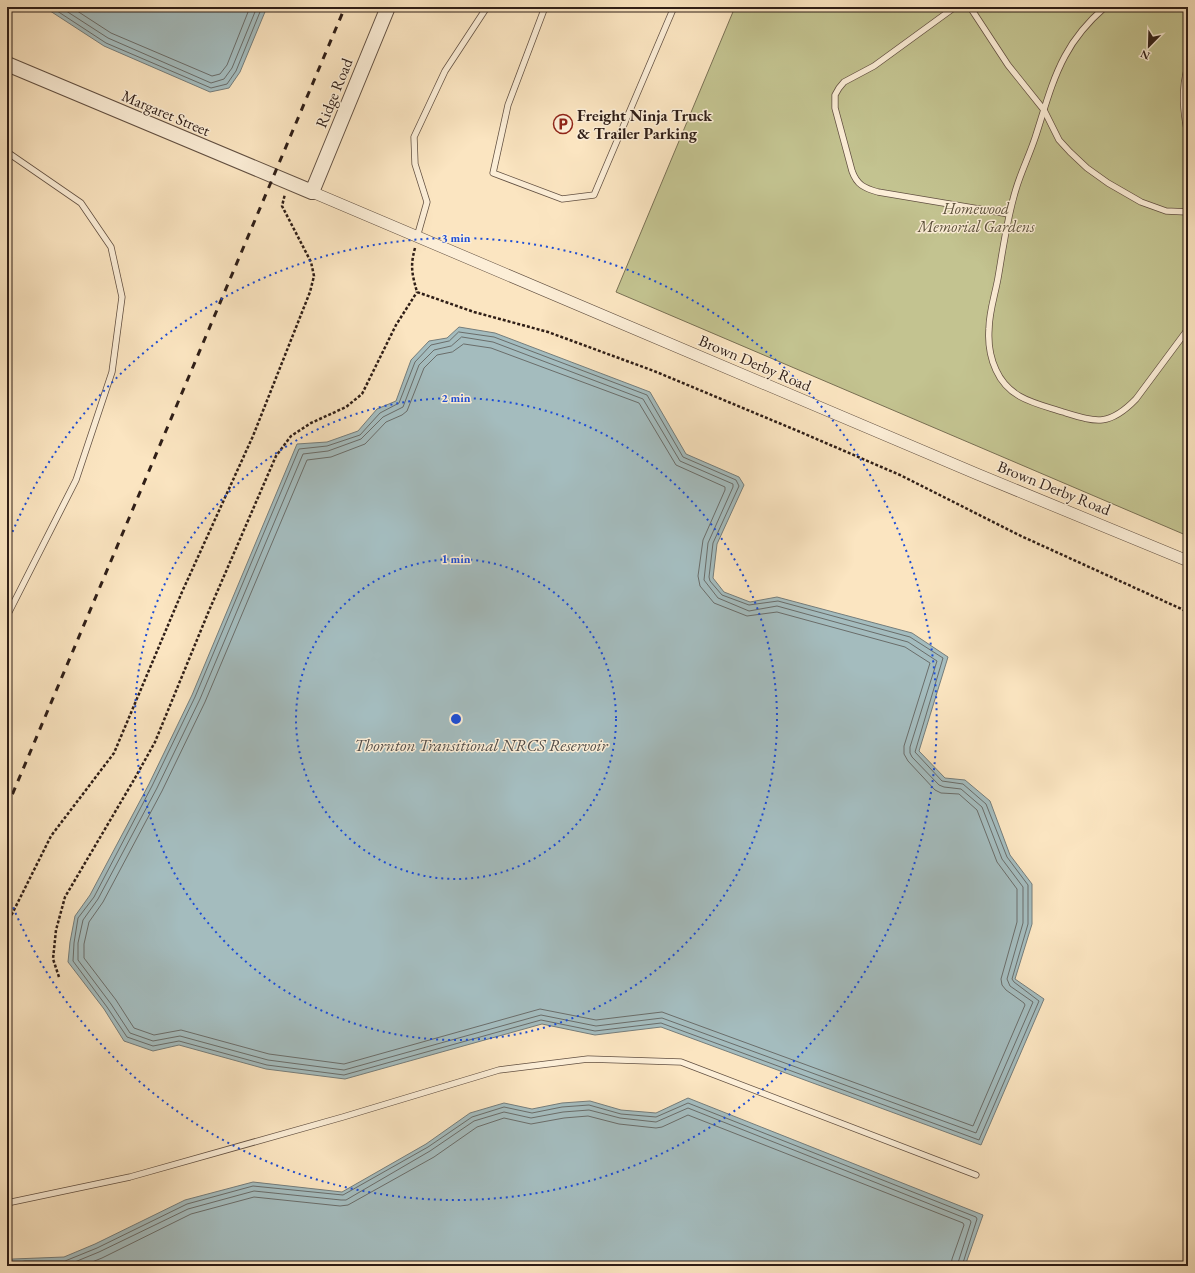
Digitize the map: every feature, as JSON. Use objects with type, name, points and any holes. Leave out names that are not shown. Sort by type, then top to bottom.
[{"type":"street","name":"Ridge Road","points":[[312,192],[388,7]]},
{"type":"street","name":"Margaret Street","points":[[7,64],[312,192]]},
{"type":"street","name":"Brown Derby Road","points":[[312,192],[417,238],[977,474],[1188,561]]},
{"type":"lane","points":[[417,238],[427,202],[415,164],[414,137],[445,71],[487,7]]},
{"type":"lane","points":[[545,7],[508,105],[493,173],[562,199],[594,194],[674,7]]},
{"type":"lane","points":[[955,7],[874,66],[844,82],[835,95],[835,108],[852,171],[862,187],[878,192],[1010,214]]},
{"type":"lane","points":[[970,7],[1008,65],[1044,110],[1060,140],[1088,168],[1108,183],[1141,202],[1156,208],[1188,212]]},
{"type":"lane","points":[[1105,7],[1095,16],[1073,42],[1055,75],[1018,184],[1010,214],[989,327],[990,353],[997,372],[1010,390],[1018,396],[1031,402],[1087,419],[1096,421],[1105,420],[1127,408],[1136,399],[1188,329]]},
{"type":"lane","points":[[1188,66],[1183,82],[1184,114],[1188,135]]},
{"type":"lane","points":[[7,152],[81,203],[111,246],[122,298],[112,372],[76,480],[7,616]]},
{"type":"lane","points":[[7,1203],[130,1177],[343,1117],[499,1070],[588,1058],[680,1062],[976,1175]]},
{"type":"path","points":[[7,924],[51,836],[114,753],[182,592],[253,436],[310,292],[314,276],[311,262],[282,206],[287,182]]},
{"type":"path","points":[[59,977],[53,959],[56,930],[65,897],[155,742],[208,613],[276,456],[291,436],[311,423],[346,406],[362,394],[396,325],[417,292],[412,273],[411,261],[417,238]]},
{"type":"path","points":[[417,292],[474,312],[548,332],[654,371],[900,475],[1022,536],[1188,612]]},
{"type":"green space","name":"Homewood Memorial Gardens","points":[[735,7],[1188,7],[1188,536],[616,292]]},
{"type":"water","points":[[44,7],[267,7],[240,72],[229,88],[210,92],[104,46]]},
{"type":"water","name":"Thornton Transitional NRCS Reservoir","points":[[459,327],[495,333],[650,392],[686,454],[739,477],[744,485],[717,544],[713,578],[724,592],[750,602],[777,597],[912,633],[948,657],[919,751],[945,778],[965,780],[990,801],[1010,855],[1032,884],[1032,924],[1015,979],[1044,999],[981,1145],[661,1027],[595,1035],[542,1024],[345,1079],[266,1069],[179,1045],[153,1051],[124,1041],[104,1009],[68,962],[75,916],[90,895],[149,784],[192,695],[297,444],[327,442],[358,431],[377,409],[396,401],[411,360],[429,341],[447,338]]},
{"type":"water","points":[[688,1098],[983,1215],[965,1266],[7,1266],[7,1261],[13,1259],[64,1257],[95,1244],[185,1200],[253,1182],[342,1192],[426,1144],[470,1113],[504,1103],[532,1109],[562,1103],[590,1101],[621,1110],[656,1113]]},
{"type":"railway","points":[[7,807],[345,7]]},
{"type":"place","name":"Freight Ninja Truck & Trailer Parking","points":[[563,124]]}]
